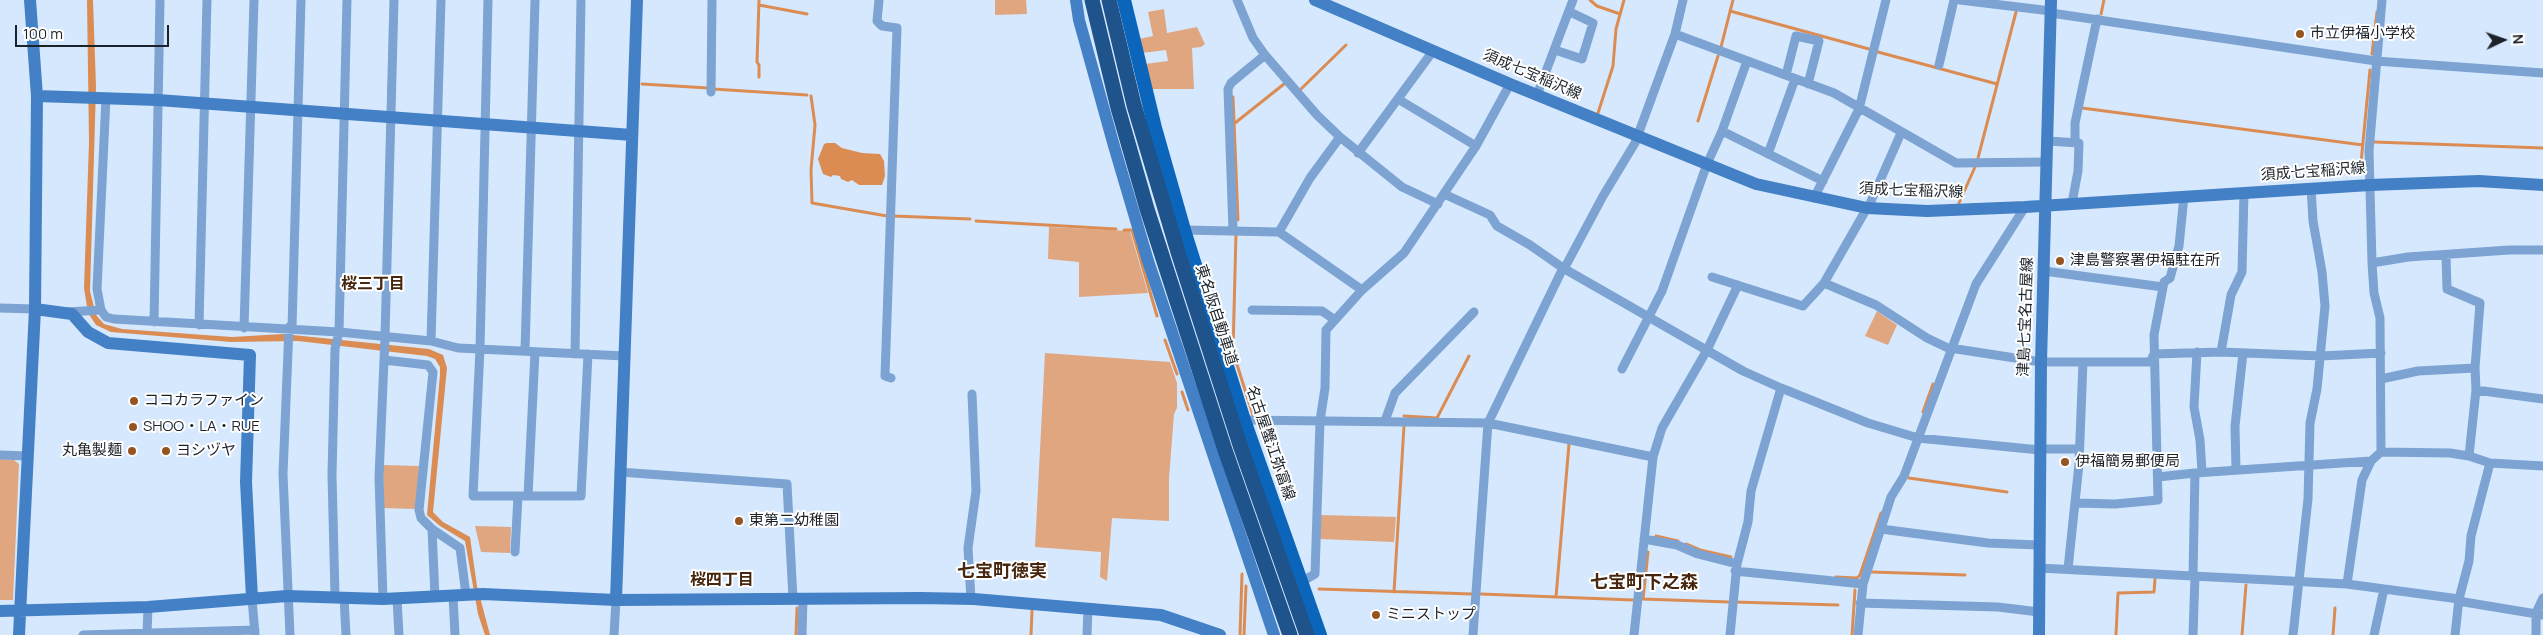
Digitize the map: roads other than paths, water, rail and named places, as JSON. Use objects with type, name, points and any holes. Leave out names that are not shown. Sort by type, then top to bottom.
[{"type":"highway","points":[[1092,0],[1121,117],[1153,228],[1222,441],[1290,635]]},
{"type":"highway","name":"東名阪自動車道","points":[[1109,0],[1137,114],[1180,261],[1240,445],[1307,635]]},
{"type":"main road","name":"名古屋蟹江弥富線","points":[[1124,0],[1155,128],[1184,230],[1244,420],[1320,635]]},
{"type":"street","points":[[19,635],[35,309],[37,96],[30,0]]},
{"type":"street","points":[[154,322],[160,0]]},
{"type":"street","points":[[198,325],[207,0]]},
{"type":"street","points":[[244,328],[254,0]]},
{"type":"street","points":[[290,635],[283,474],[301,0]]},
{"type":"street","points":[[346,635],[340,596],[332,475],[335,349],[338,334],[347,0]]},
{"type":"street","points":[[383,600],[379,477],[385,340],[394,0]]},
{"type":"street","points":[[432,341],[441,0]]},
{"type":"street","points":[[488,0],[480,349],[473,496],[581,496],[588,354]]},
{"type":"street","points":[[528,496],[535,0]]},
{"type":"street","points":[[574,354],[580,0]]},
{"type":"street","points":[[614,635],[637,0]]},
{"type":"street","points":[[711,92],[712,0]]},
{"type":"street","points":[[878,0],[877,21],[882,26],[897,28],[885,376],[891,378]]},
{"type":"street","points":[[1076,0],[1079,20],[1148,261],[1274,635]]},
{"type":"street","points":[[1237,0],[1253,38],[1265,55],[1317,115],[1358,153],[1402,187],[1438,204]]},
{"type":"street","name":"須成七宝稲沢線","points":[[1315,0],[1510,84],[1756,184],[1867,208],[1927,211],[2025,207],[2311,188],[2479,181],[2543,184]]},
{"type":"street","points":[[1537,95],[1573,0]]},
{"type":"street","points":[[1473,635],[1488,423],[1563,268],[1638,136],[1675,34],[1683,0]]},
{"type":"street","points":[[1814,198],[1859,109],[1886,0]]},
{"type":"street","points":[[1939,65],[1954,0]]},
{"type":"street","points":[[1960,0],[2051,8],[2097,19],[2376,61],[2543,72]]},
{"type":"street","points":[[2381,452],[2380,318],[2374,293],[2372,263],[2369,150],[2382,0]]},
{"type":"street","name":"津島七宝名古屋線","points":[[2039,635],[2041,362],[2051,8]]},
{"type":"street","points":[[1555,50],[1582,59],[1593,23],[1570,12]]},
{"type":"street","points":[[2072,203],[2078,171],[2079,143],[2076,143],[2075,122],[2097,19]]},
{"type":"street","points":[[1675,34],[1834,93],[1956,163],[2047,162]]},
{"type":"street","points":[[1786,76],[1796,36],[1819,41],[1808,84]]},
{"type":"street","points":[[1358,153],[1433,51]]},
{"type":"street","points":[[1233,230],[1228,90],[1231,83],[1265,55]]},
{"type":"street","points":[[1622,369],[1649,317],[1670,269],[1706,164],[1722,130],[1747,61]]},
{"type":"street","points":[[1768,154],[1795,79]]},
{"type":"street","points":[[1301,582],[1315,574],[1320,421],[1325,388],[1326,330],[1362,290],[1404,253],[1476,146],[1510,84]]},
{"type":"street","points":[[37,96],[158,100],[579,132],[632,134]]},
{"type":"street","points":[[103,98],[96,289],[99,310],[106,317],[198,325],[290,329],[385,340],[432,341],[458,348],[624,356]]},
{"type":"street","points":[[1398,99],[1476,146]]},
{"type":"street","points":[[1722,130],[1823,181]]},
{"type":"street","points":[[1712,277],[1803,306],[1824,283],[1867,208],[1901,133]]},
{"type":"street","points":[[1279,232],[1310,178],[1340,137]]},
{"type":"street","points":[[2048,142],[2076,143]]},
{"type":"street","points":[[2293,635],[2308,499],[2309,464],[2307,461],[2310,423],[2321,356],[2325,306],[2322,272],[2313,221],[2311,188]]},
{"type":"street","points":[[2221,352],[2231,295],[2242,272],[2244,193]]},
{"type":"street","points":[[1444,194],[1490,214],[1497,226],[1563,268],[1743,371],[1868,423],[1918,438],[2040,449],[2079,449]]},
{"type":"street","points":[[2075,503],[2115,504],[2158,500],[2154,335],[2164,282],[2170,278],[2179,246],[2184,196]]},
{"type":"street","points":[[1858,635],[1863,584],[1891,497],[1904,476],[1950,348],[1976,284],[2025,207]]},
{"type":"street","points":[[1184,230],[1279,232],[1362,290]]},
{"type":"street","points":[[2372,263],[2408,257],[2446,256],[2509,250],[2543,250]]},
{"type":"street","points":[[2446,256],[2447,289],[2480,303],[2475,368],[2476,390],[2469,456]]},
{"type":"street","points":[[2044,270],[2163,286]]},
{"type":"street","points":[[1824,283],[1876,305],[1927,338],[1950,348],[2041,362],[2150,362],[2154,354]]},
{"type":"street","points":[[1634,635],[1653,457],[1662,428],[1706,350],[1738,285]]},
{"type":"street","points":[[0,308],[66,312],[99,310]]},
{"type":"street","points":[[1252,310],[1322,311],[1335,320]]},
{"type":"street","points":[[66,312],[76,317],[88,332],[108,342],[250,355],[246,482],[255,632],[83,635]]},
{"type":"street","points":[[1384,421],[1395,393],[1474,312]]},
{"type":"street","points":[[2193,635],[2200,440],[2194,407],[2198,352]]},
{"type":"street","points":[[2154,354],[2221,352],[2321,356],[2381,353]]},
{"type":"street","points":[[2236,470],[2235,426],[2243,353]]},
{"type":"street","points":[[384,357],[428,365],[433,372],[419,510],[421,518],[432,529],[460,548],[468,595],[455,635]]},
{"type":"street","points":[[2068,569],[2079,449],[2083,362]]},
{"type":"street","points":[[2381,379],[2418,371],[2475,368]]},
{"type":"street","points":[[1730,635],[1736,567],[1748,522],[1751,491],[1781,388]]},
{"type":"street","points":[[2476,390],[2543,399]]},
{"type":"street","points":[[971,599],[968,548],[976,491],[972,394]]},
{"type":"street","points":[[1244,420],[1488,423],[1653,457]]},
{"type":"street","points":[[2347,584],[2362,480],[2371,461],[2381,452],[2450,453],[2469,456],[2490,463],[2543,466]]},
{"type":"street","points":[[0,455],[28,456]]},
{"type":"street","points":[[2158,477],[2309,464],[2371,461]]},
{"type":"street","points":[[2455,635],[2459,598],[2469,561],[2471,536],[2490,463]]},
{"type":"street","points":[[619,472],[786,484],[802,635]]},
{"type":"street","points":[[515,552],[518,496]]},
{"type":"street","points":[[1881,528],[1988,543],[2039,546]]},
{"type":"street","points":[[432,529],[435,597]]},
{"type":"street","points":[[1644,539],[1677,545],[1736,567],[1863,584]]},
{"type":"street","points":[[2039,568],[2347,584],[2459,598],[2464,602],[2539,614]]},
{"type":"street","points":[[2374,635],[2384,589]]},
{"type":"street","points":[[0,611],[148,607],[287,596],[340,596],[383,600],[468,595],[616,600],[971,599],[1161,615],[1176,618],[1220,635]]},
{"type":"street","points":[[2536,635],[2543,598]]},
{"type":"street","points":[[397,599],[399,635]]},
{"type":"street","points":[[1860,603],[1998,607],[2039,612]]},
{"type":"street","points":[[148,607],[148,634]]},
{"type":"street","points":[[1087,635],[1088,609]]},
{"type":"waterway","points":[[759,0],[757,62],[759,65],[759,77]]},
{"type":"waterway","points":[[1590,0],[1597,6],[1620,14]]},
{"type":"waterway","points":[[1598,113],[1613,66],[1616,29],[1624,0]]},
{"type":"waterway","points":[[1721,47],[1733,0]]},
{"type":"waterway","points":[[2101,14],[2104,0]]},
{"type":"waterway","points":[[759,5],[807,14]]},
{"type":"waterway","points":[[1730,11],[1869,49]]},
{"type":"waterway","points":[[1978,158],[2016,12]]},
{"type":"waterway","points":[[2372,54],[2377,12]]},
{"type":"waterway","points":[[1300,90],[1346,45]]},
{"type":"waterway","points":[[1878,52],[1997,84]]},
{"type":"waterway","points":[[1698,121],[1718,56]]},
{"type":"waterway","points":[[2360,173],[2370,70]]},
{"type":"waterway","points":[[642,84],[708,88]]},
{"type":"waterway","points":[[1235,123],[1284,84]]},
{"type":"waterway","points":[[713,89],[807,95]]},
{"type":"waterway","points":[[811,96],[815,125],[811,170],[812,203],[887,216]]},
{"type":"waterway","points":[[1233,97],[1238,220]]},
{"type":"waterway","points":[[2082,108],[2363,145]]},
{"type":"waterway","points":[[2374,142],[2543,148]]},
{"type":"waterway","points":[[1959,203],[1975,167]]},
{"type":"waterway","points":[[893,216],[970,219]]},
{"type":"waterway","points":[[976,221],[1116,229]]},
{"type":"waterway","points":[[1124,230],[1132,230],[1157,316]]},
{"type":"waterway","points":[[1236,233],[1233,352],[1253,415]]},
{"type":"waterway","points":[[1165,340],[1177,374]]},
{"type":"waterway","points":[[1404,416],[1437,418],[1469,356]]},
{"type":"waterway","points":[[1923,412],[1933,384]]},
{"type":"waterway","points":[[1182,392],[1188,410]]},
{"type":"waterway","points":[[1394,592],[1404,426]]},
{"type":"waterway","points":[[1556,597],[1569,444]]},
{"type":"waterway","points":[[1909,478],[2007,492]]},
{"type":"waterway","points":[[1836,577],[1857,578],[1860,575],[1881,513]]},
{"type":"waterway","points":[[1656,536],[1678,541]]},
{"type":"waterway","points":[[1686,544],[1700,550],[1731,557]]},
{"type":"waterway","points":[[1643,599],[1648,552]]},
{"type":"waterway","points":[[1872,572],[1965,575]]},
{"type":"waterway","points":[[1240,635],[1242,574]]},
{"type":"waterway","points":[[2116,635],[2118,593],[2154,592],[2155,579]]},
{"type":"waterway","points":[[2242,635],[2246,585]]},
{"type":"waterway","points":[[1244,635],[1246,586]]},
{"type":"waterway","points":[[1319,589],[1472,594]]},
{"type":"waterway","points":[[1852,635],[1855,590]]},
{"type":"waterway","points":[[1481,594],[1633,600]]},
{"type":"waterway","points":[[1642,599],[1729,602]]},
{"type":"waterway","points":[[1734,602],[1838,605]]},
{"type":"waterway","points":[[796,635],[797,608]]},
{"type":"waterway","points":[[2333,635],[2335,608]]},
{"type":"waterway","points":[[1031,635],[1032,611]]},
{"type":"place","name":"市立伊福小学校","points":[[2300,34]]},
{"type":"place","name":"津島警察署伊福駐在所","points":[[2060,261]]},
{"type":"place","name":"ココカラファイン","points":[[134,401]]},
{"type":"place","name":"SHOO・LA・RUE","points":[[133,427]]},
{"type":"place","name":"丸亀製麺","points":[[132,451]]},
{"type":"place","name":"ヨシヅヤ","points":[[166,451]]},
{"type":"place","name":"伊福簡易郵便局","points":[[2065,462]]},
{"type":"place","name":"東第二幼稚園","points":[[739,521]]},
{"type":"place","name":"ミニストップ","points":[[1376,615]]},
{"type":"district","name":"桜三丁目","points":[[373,285]]},
{"type":"district","name":"七宝町徳実","points":[[1002,572]]},
{"type":"district","name":"桜四丁目","points":[[722,581]]},
{"type":"district","name":"七宝町下之森","points":[[1644,583]]}]
